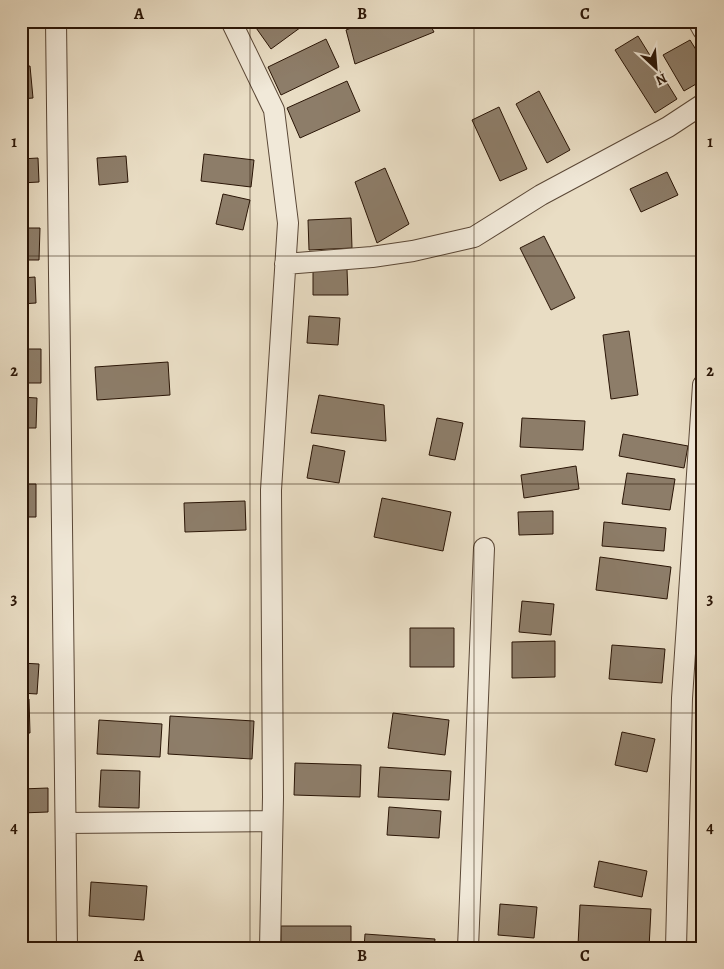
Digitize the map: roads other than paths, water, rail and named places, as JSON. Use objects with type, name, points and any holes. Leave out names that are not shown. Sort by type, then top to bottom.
[{"type":"street","points":[[56,21],[67,948]]},
{"type":"street","points":[[231,21],[274,110],[288,223],[270,490],[272,821],[270,948]]},
{"type":"street","points":[[698,21],[703,30]]},
{"type":"street","points":[[285,264],[372,257],[414,251],[474,237],[541,195],[668,127],[703,104]]},
{"type":"street","points":[[676,948],[682,698],[703,385]]},
{"type":"street","points":[[468,948],[484,548]]},
{"type":"street","points":[[66,823],[272,821]]}]
